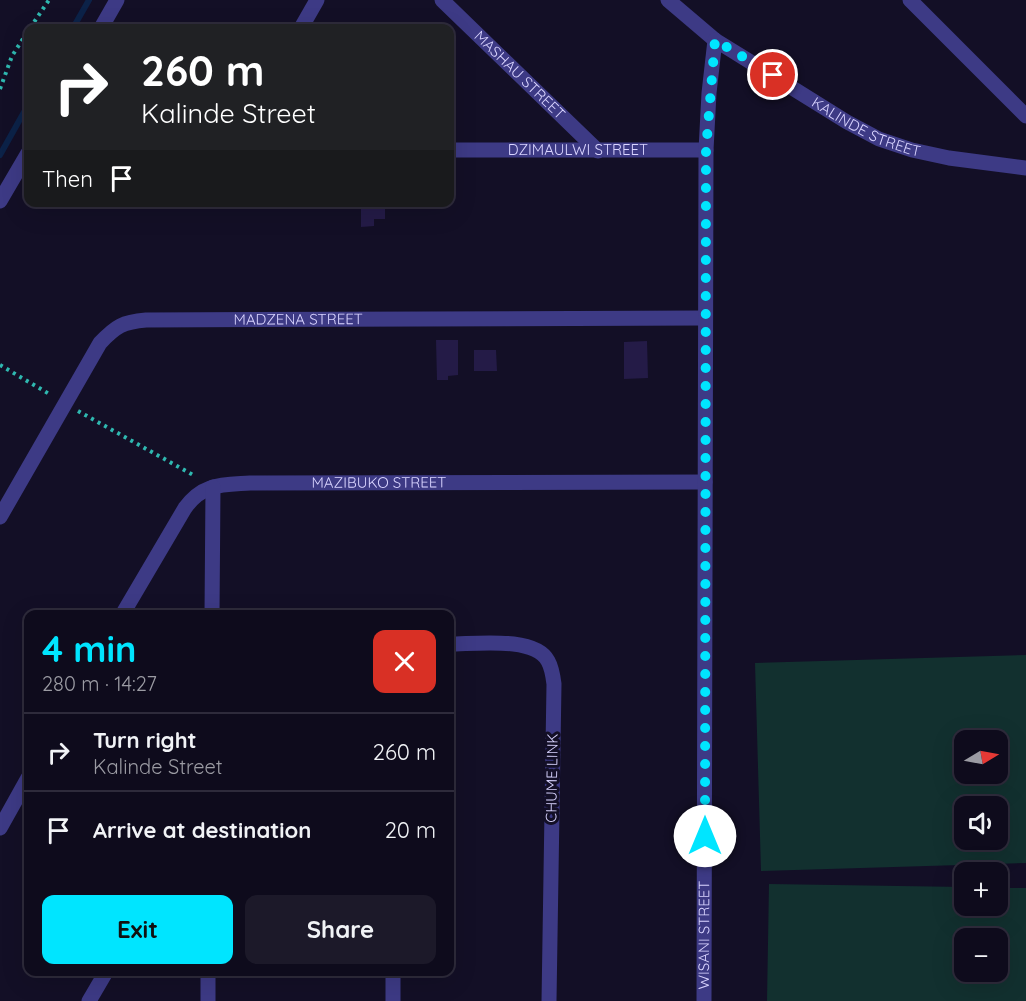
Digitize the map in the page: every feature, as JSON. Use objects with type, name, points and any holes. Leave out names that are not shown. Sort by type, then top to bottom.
[{"type":"street","points":[[102,24],[117,0]]},
{"type":"street","points":[[303,24],[317,0]]},
{"type":"street","name":"MASHAU STREET","points":[[442,0],[598,151]]},
{"type":"street","name":"KALINDE STREET","points":[[668,0],[715,40],[847,122],[879,139],[912,150],[949,158],[1026,168]]},
{"type":"street","points":[[910,0],[1026,116]]},
{"type":"street","name":"WISANI STREET","points":[[704,1001],[706,150],[715,40]]},
{"type":"street","name":"DZIMAULWI STREET","points":[[454,150],[706,150]]},
{"type":"street","points":[[0,201],[24,160]]},
{"type":"street","name":"MADZENA STREET","points":[[0,517],[100,343],[112,330],[126,322],[705,318]]},
{"type":"street","name":"MAZIBUKO STREET","points":[[208,488],[250,483],[705,482]]},
{"type":"street","points":[[125,610],[185,508],[191,500],[208,488]]},
{"type":"street","points":[[208,488],[212,610]]},
{"type":"street","name":"CHUME LINK","points":[[454,644],[522,644],[533,647],[548,660],[552,672],[554,684],[549,1001]]},
{"type":"street","points":[[0,828],[24,785]]},
{"type":"street","points":[[89,1001],[104,976]]},
{"type":"street","points":[[208,976],[208,1001]]},
{"type":"street","points":[[393,976],[393,1001]]},
{"type":"path","points":[[33,24],[49,0]]},
{"type":"path","points":[[0,89],[12,56],[24,38]]},
{"type":"path","points":[[0,365],[65,404],[198,477],[208,488]]},
{"type":"green space","points":[[1026,655],[1026,863],[954,862],[954,865],[761,871],[755,663]]},
{"type":"green space","points":[[769,884],[954,887],[954,916],[1008,916],[1008,888],[1026,888],[1026,1001],[767,1001]]},
{"type":"building","points":[[361,207],[385,207],[385,219],[374,219],[374,226],[361,227]]},
{"type":"building","points":[[436,340],[458,340],[458,375],[448,376],[448,380],[437,380]]},
{"type":"building","points":[[647,341],[648,378],[624,379],[624,342]]},
{"type":"building","points":[[474,350],[496,350],[497,371],[474,371]]},
{"type":"waterway","points":[[75,24],[89,0]]},
{"type":"waterway","points":[[0,155],[24,112]]},
{"type":"route","points":[[705,836],[706,150],[715,40],[773,75]]}]
